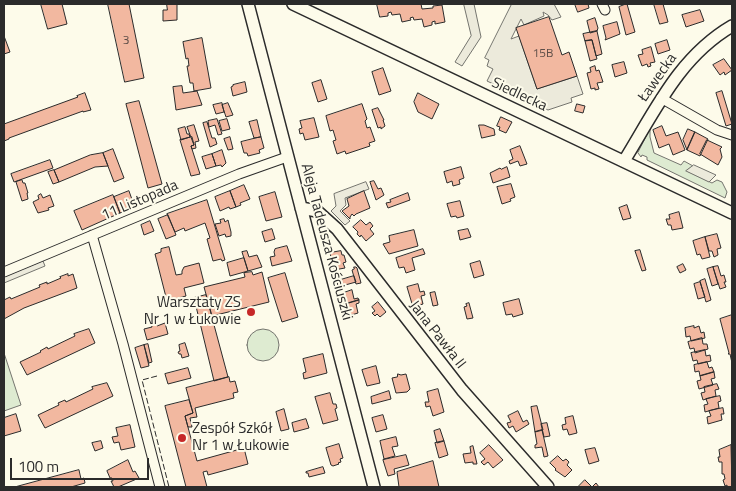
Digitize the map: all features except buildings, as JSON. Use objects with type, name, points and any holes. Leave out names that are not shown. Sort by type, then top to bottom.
[{"type":"street","name":"Aleja Tadeusza Kościuszki","points":[[248,4],[374,487]]},
{"type":"street","name":"Siedlecka","points":[[292,4],[732,213]]},
{"type":"street","name":"Ławecka","points":[[624,161],[661,98],[680,70],[699,50],[732,26]]},
{"type":"street","points":[[661,98],[717,130],[732,135]]},
{"type":"street","name":"11 Listopada","points":[[4,272],[239,174],[287,157]]},
{"type":"street","name":"Jana Pawła II","points":[[301,208],[317,210],[337,229],[462,390],[548,487]]},
{"type":"street","points":[[92,235],[123,344],[160,487]]},
{"type":"green space","points":[[650,129],[654,153],[681,165],[684,161],[693,166],[687,171],[712,183],[717,180],[722,182],[727,192],[725,198],[647,160],[647,157],[642,155],[641,157],[638,153]]},
{"type":"green space","points":[[263,329],[274,334],[279,345],[274,356],[263,361],[252,356],[247,345],[252,334]]},
{"type":"green space","points":[[4,353],[21,405],[4,411]]},
{"type":"shaded area","points":[[464,4],[474,4],[481,37],[462,66],[455,62],[471,36]]},
{"type":"shaded area","points":[[512,4],[554,4],[561,17],[552,20],[543,12],[544,16],[524,25],[521,19],[511,39],[519,36],[537,89],[577,76],[583,94],[571,98],[572,102],[548,110],[487,81],[493,69],[487,66],[489,60],[485,58]]},
{"type":"shaded area","points":[[694,165],[716,175],[709,182],[686,171]]},
{"type":"shaded area","points":[[366,182],[369,189],[345,198],[346,205],[340,211],[350,221],[345,225],[331,211],[336,206],[334,194]]},
{"type":"shaded area","points":[[43,261],[45,266],[4,283],[4,277]]},
{"type":"fence","points":[[157,376],[142,380],[169,487]]},
{"type":"place","name":"Warsztaty ZS Nr 1 w Łukowie","points":[[251,312]]},
{"type":"place","name":"Zespół Szkół Nr 1 w Łukowie","points":[[182,438]]}]
